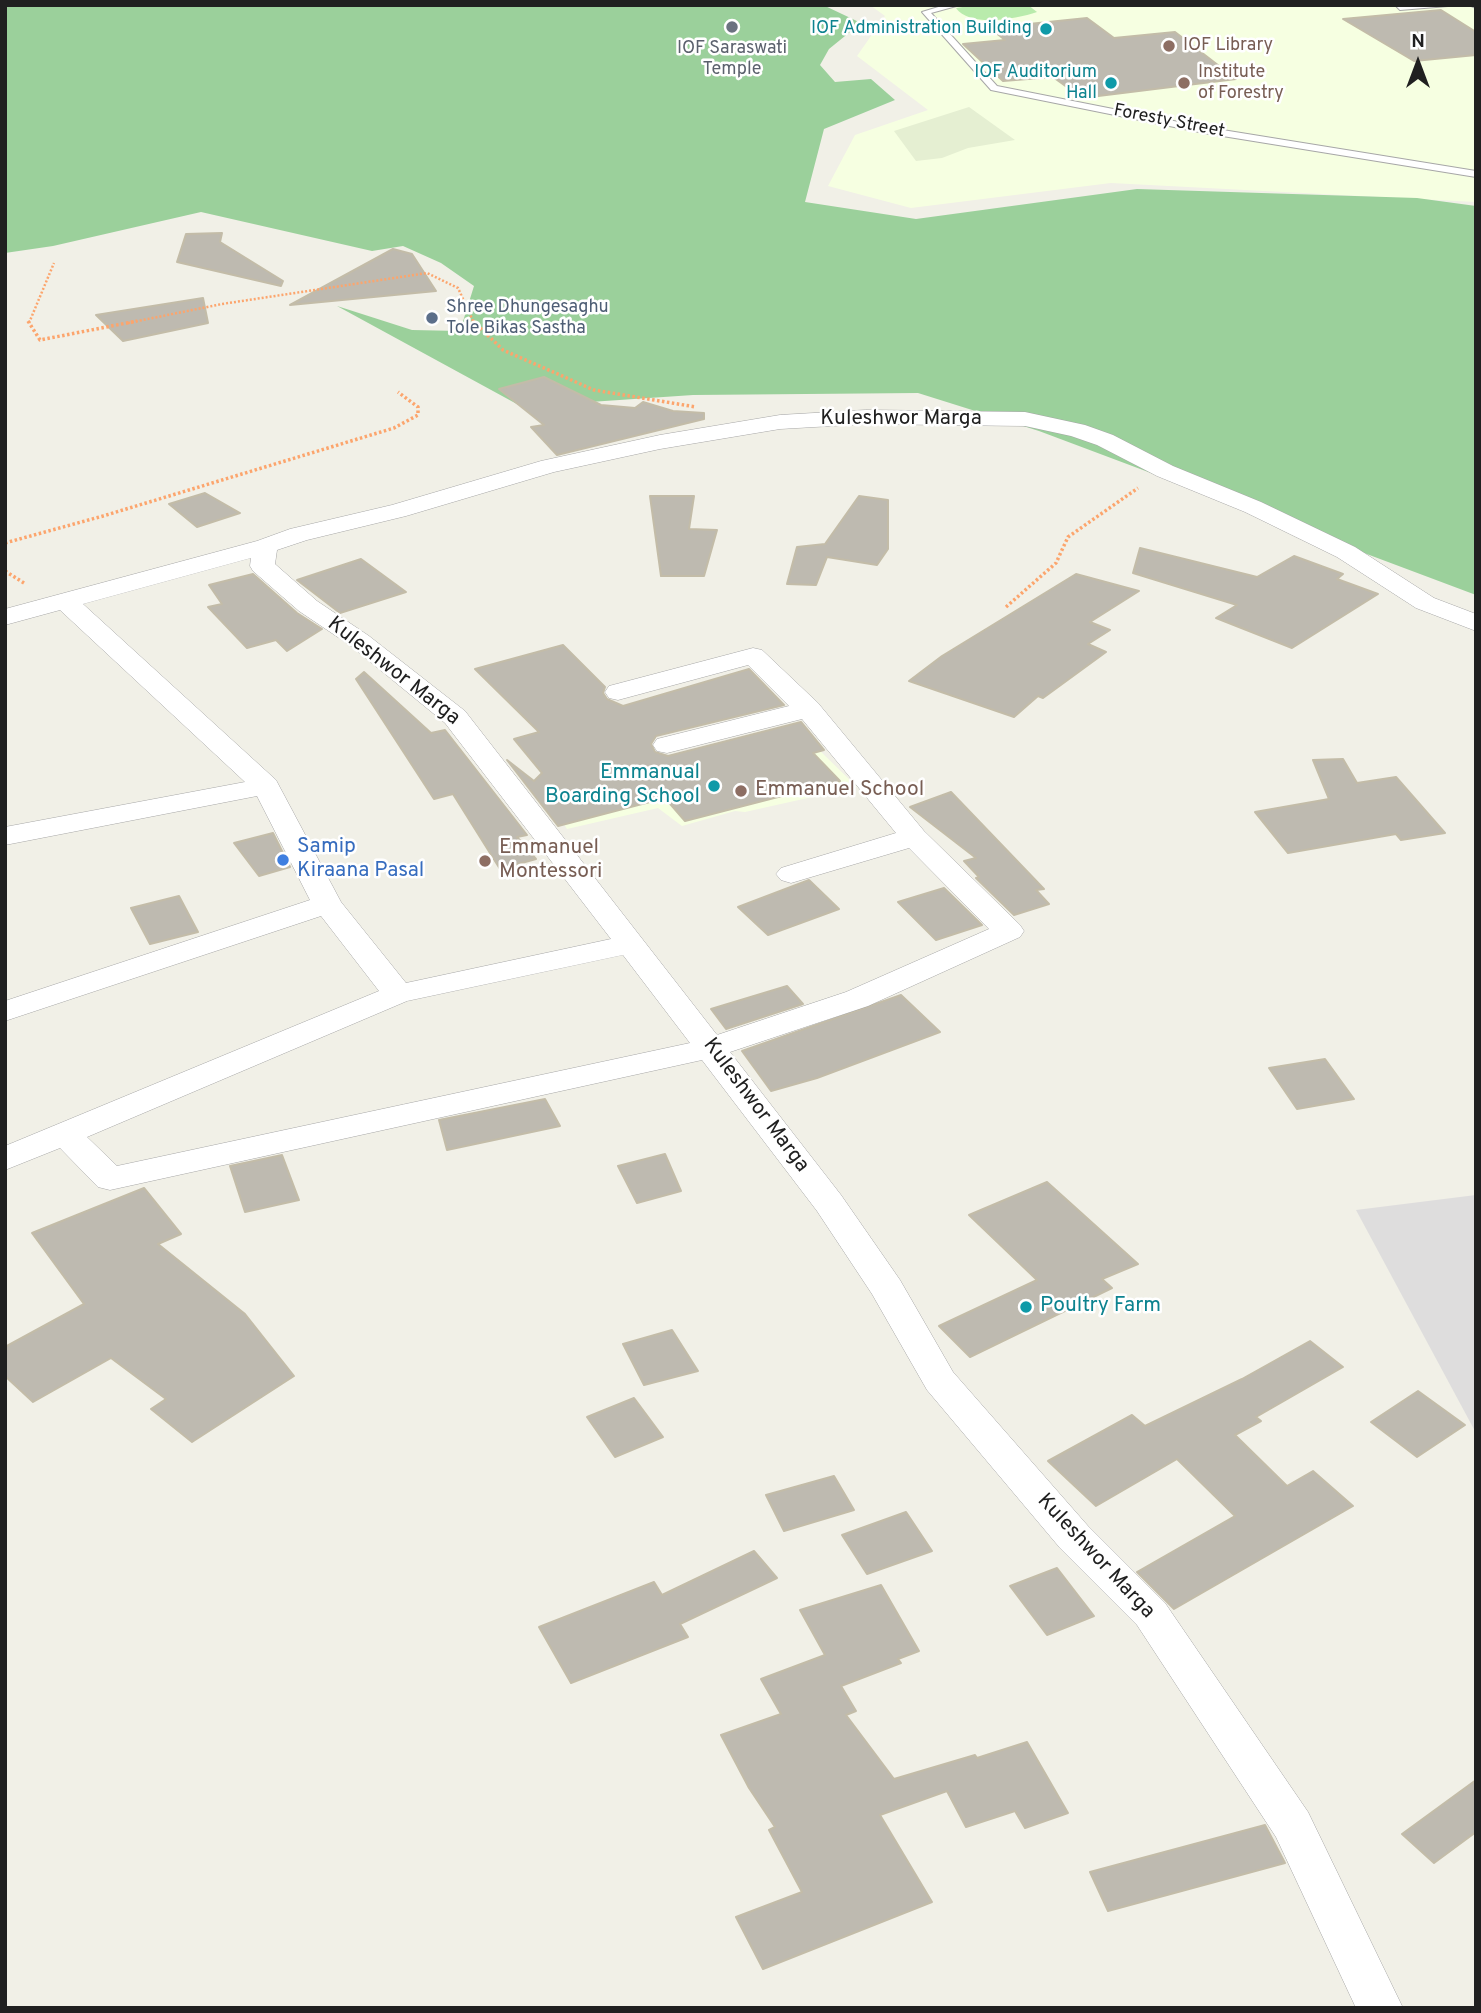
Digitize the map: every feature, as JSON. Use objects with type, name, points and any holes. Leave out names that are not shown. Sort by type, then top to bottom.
[{"type":"street","name":"Kuleshwor Marga","points":[[1380,2008],[1292,1825],[1151,1614],[1074,1537],[940,1381],[887,1289],[836,1214],[455,717],[360,641],[308,606],[262,566],[266,546],[299,534],[398,511],[549,466],[660,442],[780,422],[866,418],[1024,419],[1076,430],[1105,440],[1165,471],[1253,507],[1346,552],[1425,603],[1476,623]]},
{"type":"street","points":[[5,617],[266,546]]},
{"type":"street","points":[[66,602],[266,786],[327,904],[398,994]]},
{"type":"street","points":[[65,1134],[110,1179],[710,1048],[857,999],[1009,931],[914,838],[808,709],[753,656],[618,692]]},
{"type":"street","points":[[667,745],[808,709]]},
{"type":"street","points":[[5,836],[266,786]]},
{"type":"street","points":[[791,874],[914,838]]},
{"type":"street","points":[[5,1013],[327,904]]},
{"type":"street","points":[[5,1159],[398,994],[631,944]]},
{"type":"lane","name":"Foresty Street","points":[[956,5],[926,12],[994,88],[1204,130],[1476,174]]},
{"type":"lane","points":[[1399,5],[1400,8],[1456,5]]},
{"type":"path","points":[[54,263],[28,321],[40,340],[222,304],[427,273],[458,288],[475,325],[503,350],[594,390],[699,407]]},
{"type":"path","points":[[5,543],[60,530],[228,475],[394,428],[418,415],[418,407],[398,392]]},
{"type":"path","points":[[1006,607],[1056,563],[1068,537],[1165,471]]},
{"type":"shaded area","name":"Institute of Forestry","points":[[870,5],[1476,5],[1476,202],[1111,183],[911,208],[828,186],[855,135],[928,110],[857,56],[885,16]]},
{"type":"shaded area","points":[[969,107],[1015,140],[968,148],[942,158],[916,161],[894,131]]},
{"type":"shaded area","name":"Emmanuel School","points":[[814,745],[857,787],[745,812],[735,811],[682,826],[658,808],[567,829],[547,798]]},
{"type":"shaded area","points":[[1476,1195],[1476,1433],[1356,1210]]},
{"type":"green space","points":[[5,5],[823,5],[861,23],[829,49],[820,65],[835,82],[871,79],[895,100],[824,129],[805,202],[916,219],[1137,189],[1417,198],[1476,206],[1476,595],[1039,431],[918,393],[693,395],[590,402],[537,415],[337,306],[412,330],[460,331],[474,286],[441,263],[403,246],[372,251],[201,212],[53,246],[5,253]]},
{"type":"green space","points":[[976,5],[1028,5],[1037,12],[1006,19],[982,20],[963,14],[956,8]]},
{"type":"building","points":[[1441,10],[1476,32],[1476,55],[1414,61],[1343,19]]},
{"type":"building","points":[[1087,18],[1114,38],[1175,32],[1236,79],[1082,98],[1053,77],[1003,81],[963,44],[1005,40],[990,28]]},
{"type":"building","points":[[222,233],[220,242],[283,281],[281,286],[177,262],[186,234]]},
{"type":"building","points":[[393,249],[412,254],[436,291],[290,305]]},
{"type":"building","points":[[203,298],[208,323],[123,341],[96,315]]},
{"type":"building","points":[[544,377],[601,405],[635,408],[643,402],[673,411],[704,413],[704,419],[557,455],[531,427],[544,425],[499,389]]},
{"type":"building","points":[[205,493],[240,513],[197,527],[169,504]]},
{"type":"building","points":[[650,496],[694,496],[689,529],[717,530],[704,576],[661,576]]},
{"type":"building","points":[[859,496],[888,500],[888,549],[877,565],[827,557],[816,585],[787,584],[797,547],[825,544]]},
{"type":"building","points":[[1140,548],[1257,577],[1294,556],[1343,574],[1337,579],[1378,594],[1292,648],[1216,618],[1237,605],[1133,573]]},
{"type":"building","points":[[361,559],[406,592],[340,613],[297,580]]},
{"type":"building","points":[[253,574],[297,613],[322,629],[287,651],[276,640],[247,648],[208,607],[222,604],[209,585]]},
{"type":"building","points":[[1076,574],[1139,591],[1090,622],[1110,630],[1088,644],[1106,652],[1043,698],[1038,696],[1014,717],[909,681],[942,656]]},
{"type":"building","points":[[563,645],[605,687],[603,693],[607,699],[623,706],[749,669],[784,705],[656,736],[651,744],[655,752],[668,756],[801,722],[824,750],[813,753],[840,781],[685,821],[665,798],[558,826],[507,760],[534,781],[542,773],[514,739],[539,732],[475,669]]},
{"type":"building","points":[[364,672],[431,733],[445,730],[527,835],[517,837],[536,859],[500,869],[453,794],[434,799],[356,679]]},
{"type":"building","points":[[1343,759],[1357,783],[1396,777],[1445,833],[1401,840],[1396,834],[1288,853],[1255,812],[1329,799],[1313,760]]},
{"type":"building","points":[[951,792],[1044,889],[1036,890],[1049,904],[1014,915],[976,878],[979,877],[964,861],[976,858],[910,807]]},
{"type":"building","points":[[273,833],[290,867],[259,876],[234,843]]},
{"type":"building","points":[[809,880],[839,909],[768,935],[738,907]]},
{"type":"building","points":[[944,888],[982,925],[936,940],[898,902]]},
{"type":"building","points":[[179,896],[198,932],[150,944],[131,908]]},
{"type":"building","points":[[787,986],[803,1004],[726,1029],[711,1009]]},
{"type":"building","points":[[901,995],[940,1032],[817,1078],[771,1091],[742,1051]]},
{"type":"building","points":[[1325,1059],[1354,1099],[1297,1109],[1269,1068]]},
{"type":"building","points":[[545,1099],[560,1126],[447,1150],[439,1120]]},
{"type":"building","points":[[665,1154],[681,1191],[637,1203],[618,1166]]},
{"type":"building","points":[[282,1155],[299,1200],[245,1212],[230,1166]]},
{"type":"building","points":[[1047,1182],[1138,1264],[1102,1279],[1112,1288],[970,1357],[939,1326],[1037,1280],[969,1215]]},
{"type":"building","points":[[144,1188],[181,1234],[158,1244],[245,1314],[294,1376],[192,1442],[151,1409],[166,1399],[111,1358],[33,1402],[5,1376],[5,1347],[84,1304],[32,1233]]},
{"type":"building","points":[[672,1330],[698,1371],[644,1385],[623,1344]]},
{"type":"building","points":[[1310,1341],[1343,1367],[1256,1417],[1261,1421],[1235,1435],[1287,1486],[1313,1471],[1353,1506],[1174,1609],[1137,1572],[1235,1516],[1177,1459],[1096,1506],[1048,1461],[1132,1415],[1145,1426],[1242,1379]]},
{"type":"building","points":[[1418,1391],[1465,1425],[1417,1457],[1371,1422]]},
{"type":"building","points":[[634,1398],[663,1437],[615,1457],[587,1417]]},
{"type":"building","points":[[834,1476],[854,1510],[784,1531],[766,1495]]},
{"type":"building","points":[[906,1512],[932,1551],[867,1574],[842,1535]]},
{"type":"building","points":[[754,1551],[777,1578],[680,1624],[688,1637],[571,1683],[539,1627],[654,1582],[662,1595]]},
{"type":"building","points":[[1057,1568],[1094,1616],[1047,1635],[1010,1586]]},
{"type":"building","points":[[881,1585],[919,1651],[898,1659],[901,1663],[841,1686],[856,1711],[846,1715],[894,1779],[1027,1742],[1068,1813],[1025,1828],[1015,1811],[966,1827],[947,1791],[880,1815],[932,1902],[763,1969],[736,1917],[802,1892],[769,1830],[775,1827],[749,1788],[721,1735],[781,1714],[761,1679],[825,1655],[800,1610]]},
{"type":"building","points":[[1476,1780],[1476,1832],[1434,1863],[1402,1834]]},
{"type":"building","points":[[1265,1825],[1285,1863],[1108,1911],[1090,1872]]},
{"type":"place","name":"IOF Saraswati Temple","points":[[732,27]]},
{"type":"place","name":"IOF Administration Building","points":[[1046,29]]},
{"type":"place","name":"IOF Library","points":[[1169,46]]},
{"type":"place","name":"IOF Auditorium Hall","points":[[1111,83]]},
{"type":"place","name":"Institute of Forestry","points":[[1184,83]]},
{"type":"place","name":"Shree Dhungesaghu Tole Bikas Sastha","points":[[432,318]]},
{"type":"place","name":"Emmanual Boarding School","points":[[714,786]]},
{"type":"place","name":"Emmanuel School","points":[[741,791]]},
{"type":"place","name":"Samip Kiraana Pasal","points":[[283,860]]},
{"type":"place","name":"Emmanuel Montessori","points":[[485,861]]},
{"type":"place","name":"Poultry Farm","points":[[1026,1307]]}]
